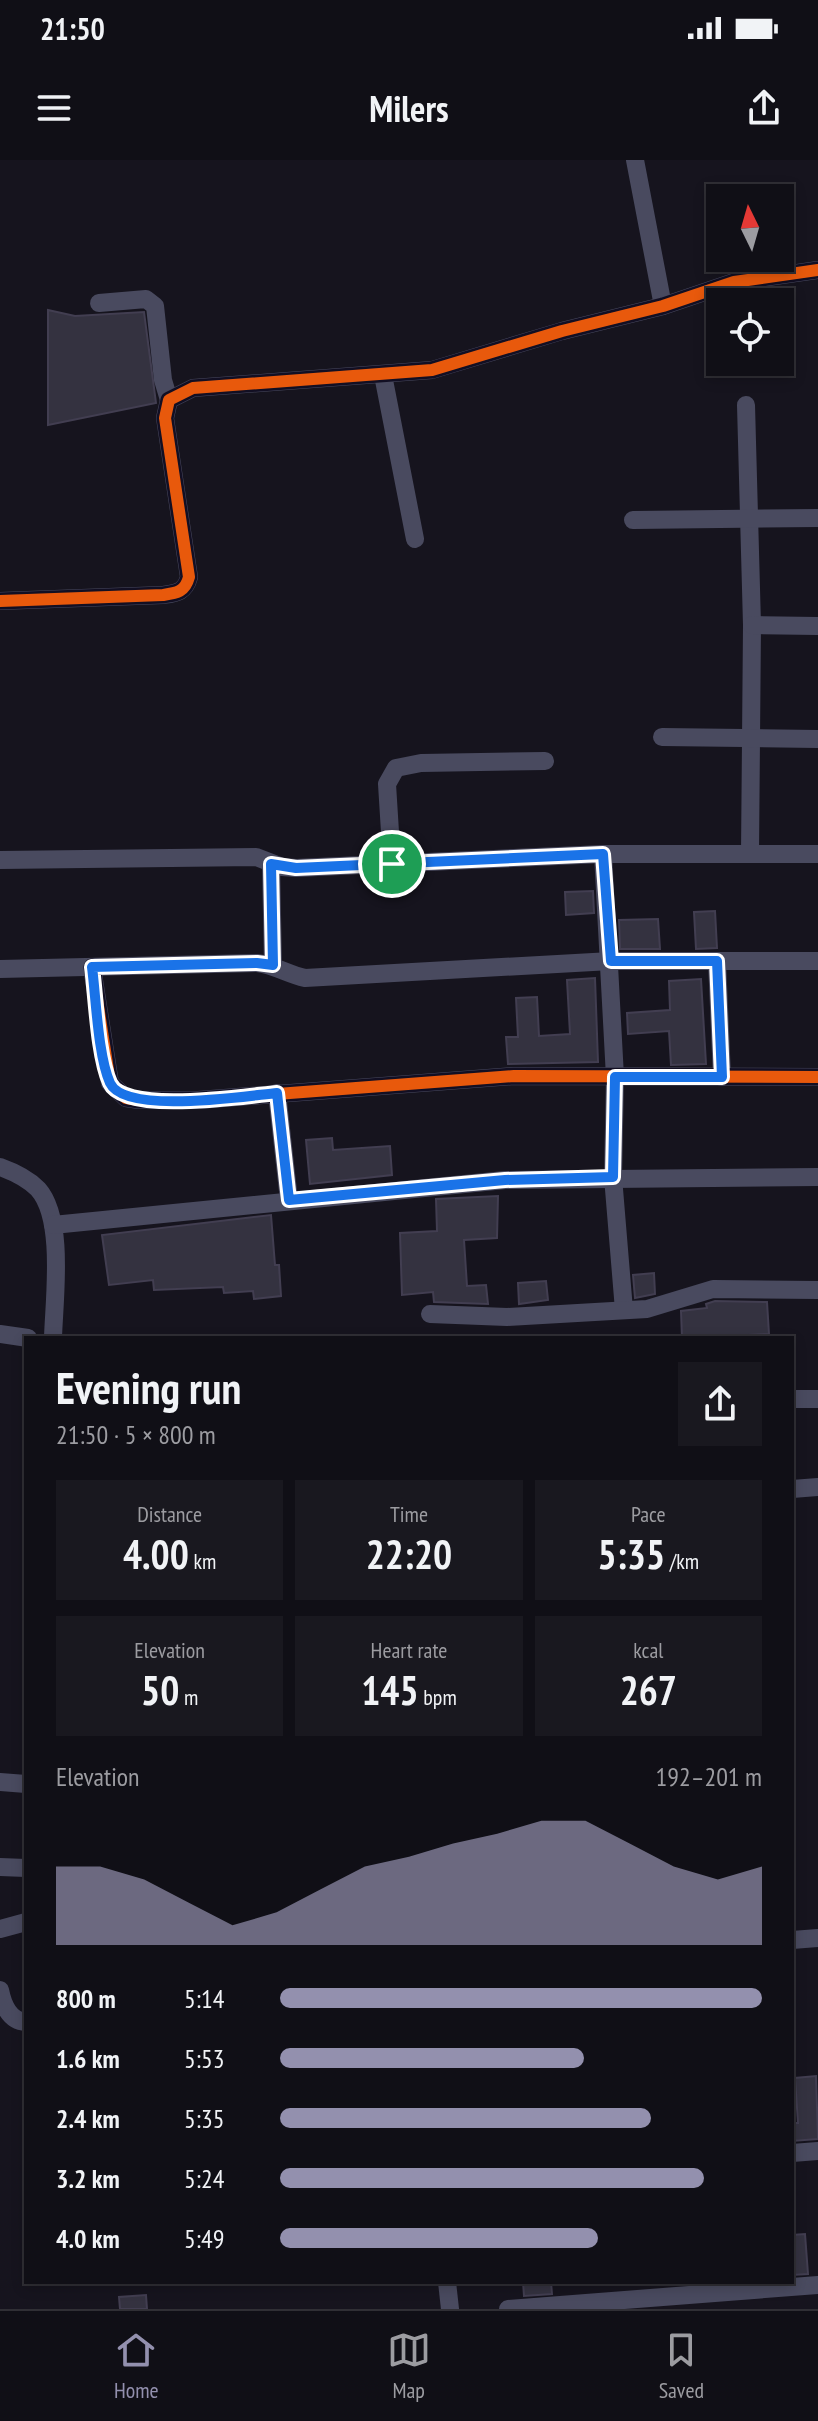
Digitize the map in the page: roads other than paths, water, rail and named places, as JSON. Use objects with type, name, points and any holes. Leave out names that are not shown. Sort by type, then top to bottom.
[{"type":"street","points":[[635,160],[663,306]]},
{"type":"street","points":[[169,400],[193,388],[432,370],[663,306],[734,282],[818,270]]},
{"type":"street","points":[[0,601],[163,595],[178,593],[186,587],[189,577],[165,418],[169,400],[163,380],[155,306],[146,299],[99,303]]},
{"type":"street","points":[[383,375],[415,539]]},
{"type":"street","points":[[746,405],[752,625],[750,854]]},
{"type":"street","points":[[633,520],[818,518]]},
{"type":"street","points":[[752,625],[818,626]]},
{"type":"street","points":[[662,737],[818,739]]},
{"type":"street","points":[[392,864],[387,784],[396,768],[421,763],[545,761]]},
{"type":"street","points":[[0,860],[256,857],[271,864],[296,868],[603,854],[818,854]]},
{"type":"street","points":[[603,854],[615,1077],[613,1177],[624,1310]]},
{"type":"street","points":[[271,864],[273,965]]},
{"type":"street","points":[[0,969],[257,963],[273,965],[305,978],[611,961],[818,961]]},
{"type":"street","points":[[717,961],[722,1077]]},
{"type":"street","points":[[92,967],[101,1041],[110,1083],[126,1098],[139,1100],[198,1100],[514,1076],[818,1077]]},
{"type":"street","points":[[277,1093],[289,1200]]},
{"type":"street","points":[[0,1167],[20,1175],[40,1191],[53,1225],[53,1336]]},
{"type":"street","points":[[53,1225],[505,1180],[818,1177]]},
{"type":"street","points":[[430,1314],[507,1317],[624,1310],[662,1307],[713,1289],[818,1290]]},
{"type":"street","points":[[0,1334],[24,1337]]},
{"type":"street","points":[[794,1399],[818,1399]]},
{"type":"street","points":[[794,1489],[818,1487]]},
{"type":"street","points":[[0,1782],[24,1784]]},
{"type":"street","points":[[0,1867],[24,1868]]},
{"type":"street","points":[[0,1929],[24,1923]]},
{"type":"street","points":[[794,1940],[818,1938]]},
{"type":"street","points":[[0,1990],[9,2014],[24,2022]]},
{"type":"street","points":[[794,2153],[818,2151]]},
{"type":"street","points":[[447,2284],[450,2309]]},
{"type":"street","points":[[508,2309],[818,2285]]}]
